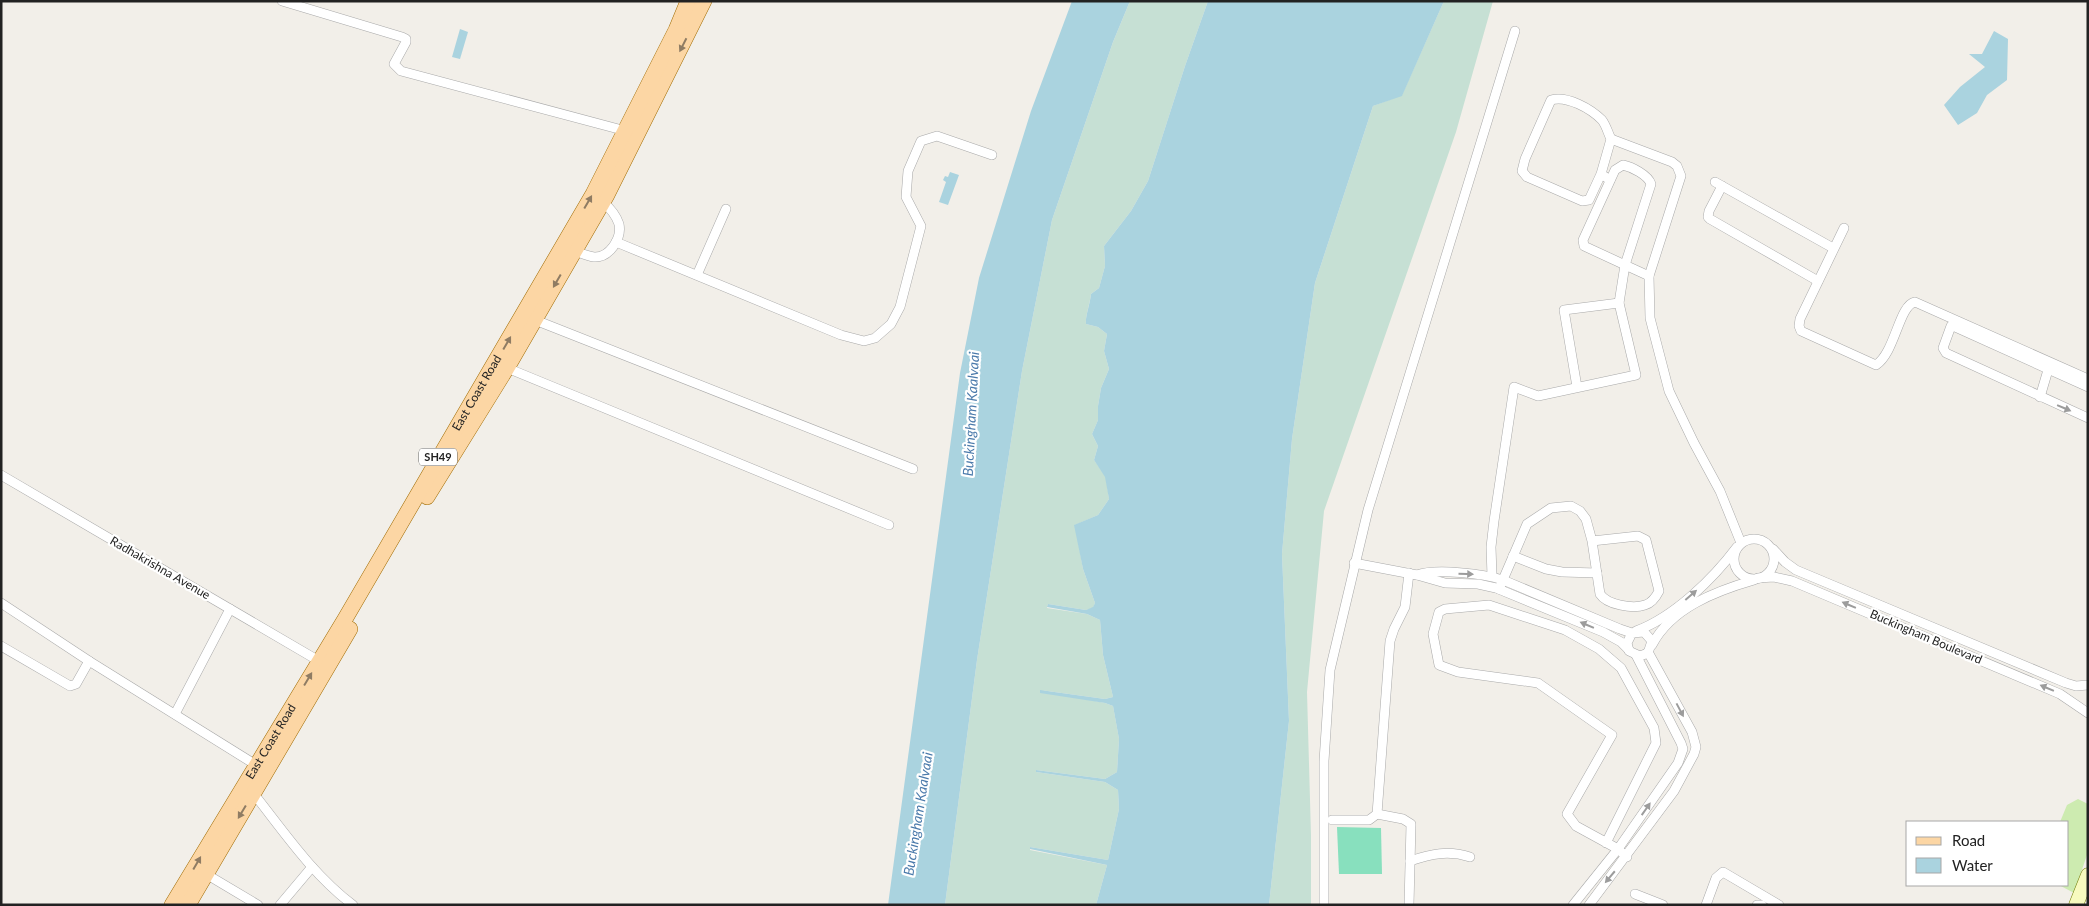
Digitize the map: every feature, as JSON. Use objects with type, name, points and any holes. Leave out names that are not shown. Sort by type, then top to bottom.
[{"type":"main road","name":"East Coast Road","points":[[172,905],[319,661],[578,220],[626,131],[688,1]]},
{"type":"main road","name":"East Coast Road","points":[[188,905],[448,462],[507,368],[603,202],[630,152],[704,1]]},
{"type":"street","points":[[282,1],[406,39],[394,64],[401,71],[626,131]]},
{"type":"street","points":[[1324,905],[1324,762],[1330,670],[1368,510],[1420,334],[1515,31]]},
{"type":"street","points":[[1611,138],[1601,174],[1589,200],[1582,201],[1527,177],[1522,171],[1525,159],[1551,100],[1557,98],[1568,100],[1588,110],[1603,122],[1611,138],[1672,162],[1680,170],[1681,176],[1649,276],[1650,318],[1669,391],[1720,491],[1739,545],[1734,559],[1737,570],[1744,576],[1757,579]]},
{"type":"street","points":[[616,242],[841,335],[864,341],[875,338],[891,324],[900,307],[921,233],[920,220],[906,197],[908,171],[918,145],[928,137],[937,136],[992,155]]},
{"type":"street","points":[[1492,576],[1491,554],[1494,521],[1514,387],[1538,396],[1636,375],[1619,303],[1625,265],[1652,184],[1650,180],[1629,166],[1623,165],[1615,170],[1583,238],[1583,244],[1584,246],[1625,265],[1649,276]]},
{"type":"street","points":[[1601,174],[1610,180]]},
{"type":"street","points":[[1818,281],[1710,219],[1708,217],[1709,211],[1718,184],[1832,248]]},
{"type":"street","points":[[575,251],[585,255],[600,256],[606,254],[616,242],[619,224],[612,210],[603,202]]},
{"type":"street","points":[[697,275],[726,209]]},
{"type":"street","points":[[1844,228],[1832,248],[1800,319],[1799,326],[1801,331],[1876,365],[1886,356],[1907,307],[1915,302],[2088,379]]},
{"type":"street","points":[[1577,387],[1564,310],[1619,303]]},
{"type":"street","points":[[535,320],[913,469]]},
{"type":"street","points":[[2088,387],[1951,326],[1944,346],[1946,354],[2088,418]]},
{"type":"street","points":[[507,368],[889,525]]},
{"type":"street","points":[[2040,397],[2048,370]]},
{"type":"street","name":"Radhakrishna Avenue","points":[[1,475],[319,661]]},
{"type":"street","points":[[1501,584],[1527,524],[1551,508],[1571,506],[1580,511],[1586,519],[1602,597],[1618,606],[1646,605],[1656,598],[1659,591],[1646,540],[1638,536],[1592,541]]},
{"type":"street","name":"Buckingham Boulevard","points":[[1739,545],[1750,539],[1760,539],[1768,544],[1784,562],[1796,570],[2071,685],[2088,685]]},
{"type":"street","points":[[1573,905],[1618,849],[1678,763],[1682,749],[1681,742],[1632,653],[1627,639],[1634,632],[1659,620],[1690,596],[1720,569],[1739,545]]},
{"type":"street","name":"Buckingham Boulevard","points":[[1650,649],[1663,628],[1680,613],[1712,595],[1765,576],[1772,569],[1775,559],[1773,549]]},
{"type":"street","points":[[1513,556],[1546,569],[1562,572],[1597,573]]},
{"type":"street","points":[[1354,563],[1413,574],[1445,583],[1501,584],[1634,632],[1648,634],[1650,649],[1695,740],[1694,754],[1674,791],[1589,905]]},
{"type":"street","points":[[1413,574],[1428,572],[1492,576],[1501,584],[1603,632],[1620,642],[1632,653],[1644,655],[1650,649]]},
{"type":"street","points":[[1377,814],[1390,641],[1405,607],[1413,574]]},
{"type":"street","name":"Buckingham Boulevard","points":[[1757,579],[1769,577],[1786,579],[2066,696],[2088,714]]},
{"type":"street","points":[[1,603],[90,662],[256,765]]},
{"type":"street","points":[[1606,843],[1656,742],[1654,728],[1621,668],[1599,649],[1565,630],[1489,605],[1445,609],[1439,612],[1433,634],[1438,665],[1458,672],[1538,683],[1612,735],[1567,814],[1576,826],[1627,856]]},
{"type":"street","points":[[174,714],[230,609]]},
{"type":"street","points":[[1938,642],[1942,631]]},
{"type":"street","points":[[1,646],[72,686],[90,662]]},
{"type":"street","points":[[1653,690],[1667,685]]},
{"type":"street","points":[[2066,696],[2071,685]]},
{"type":"street","points":[[254,794],[312,867],[336,893],[353,905]]},
{"type":"street","points":[[1332,820],[1369,820],[1377,814],[1403,819],[1410,824],[1409,905]]},
{"type":"street","points":[[1410,861],[1442,853],[1455,852],[1470,857]]},
{"type":"street","points":[[280,905],[312,867]]},
{"type":"street","points":[[1706,905],[1716,878],[1722,872],[1779,905]]},
{"type":"street","points":[[206,874],[258,905]]},
{"type":"street","points":[[2076,905],[2088,875]]},
{"type":"street","points":[[1635,894],[1663,905]]},
{"type":"street","points":[[1757,905],[1762,905]]},
{"type":"green space","points":[[1130,1],[1208,1],[1148,181],[1131,211],[1104,246],[1105,266],[1099,288],[1091,294],[1086,318],[1086,324],[1098,327],[1107,334],[1104,351],[1109,369],[1101,388],[1098,420],[1092,434],[1098,446],[1094,460],[1106,477],[1109,499],[1098,515],[1075,525],[1083,569],[1095,603],[1093,608],[1086,610],[1048,604],[1047,608],[1087,614],[1100,620],[1103,655],[1113,697],[1105,699],[1040,690],[1113,706],[1119,739],[1117,772],[1105,779],[1036,770],[1036,772],[1105,782],[1118,790],[1119,809],[1108,860],[1030,847],[1030,850],[1107,865],[1096,905],[945,905],[977,660],[1022,371],[1052,220],[1113,42]]},
{"type":"green space","points":[[1444,1],[1493,1],[1456,132],[1324,511],[1307,692],[1311,905],[1269,905],[1289,721],[1282,554],[1292,439],[1315,283],[1373,106],[1402,95]]},
{"type":"green space","points":[[2078,799],[2088,804],[2088,852],[2074,893],[2061,886],[2069,886],[2069,821],[2060,821],[2067,805]]},
{"type":"green space","points":[[1337,827],[1381,828],[1382,874],[1339,874]]},
{"type":"water","name":"Buckingham Kaalvaai","points":[[1072,1],[1130,1],[1113,42],[1052,220],[1022,371],[977,660],[945,905],[888,905],[960,373],[979,278],[1031,111]]},
{"type":"water","points":[[1208,1],[1444,1],[1402,96],[1373,106],[1315,283],[1292,439],[1282,554],[1289,721],[1269,905],[1096,905],[1107,865],[1030,849],[1030,847],[1108,860],[1119,809],[1118,790],[1105,782],[1036,772],[1036,770],[1105,779],[1117,772],[1119,739],[1113,706],[1105,703],[1040,693],[1040,690],[1105,699],[1113,697],[1103,655],[1100,620],[1087,614],[1047,607],[1048,604],[1086,610],[1093,607],[1095,603],[1083,569],[1074,525],[1098,515],[1109,499],[1105,477],[1094,460],[1098,446],[1092,434],[1098,420],[1101,388],[1109,369],[1104,351],[1107,334],[1098,327],[1086,324],[1087,314],[1091,294],[1099,288],[1105,266],[1104,246],[1131,211],[1148,181]]},
{"type":"water","points":[[460,29],[468,32],[460,59],[452,57]]},
{"type":"water","points":[[1994,31],[2008,39],[2007,80],[1987,95],[1977,113],[1958,125],[1944,105],[1960,87],[1985,67],[1969,54],[1982,54]]},
{"type":"water","points":[[950,172],[959,175],[948,205],[939,202],[946,182],[943,180],[945,176],[948,177]]}]
